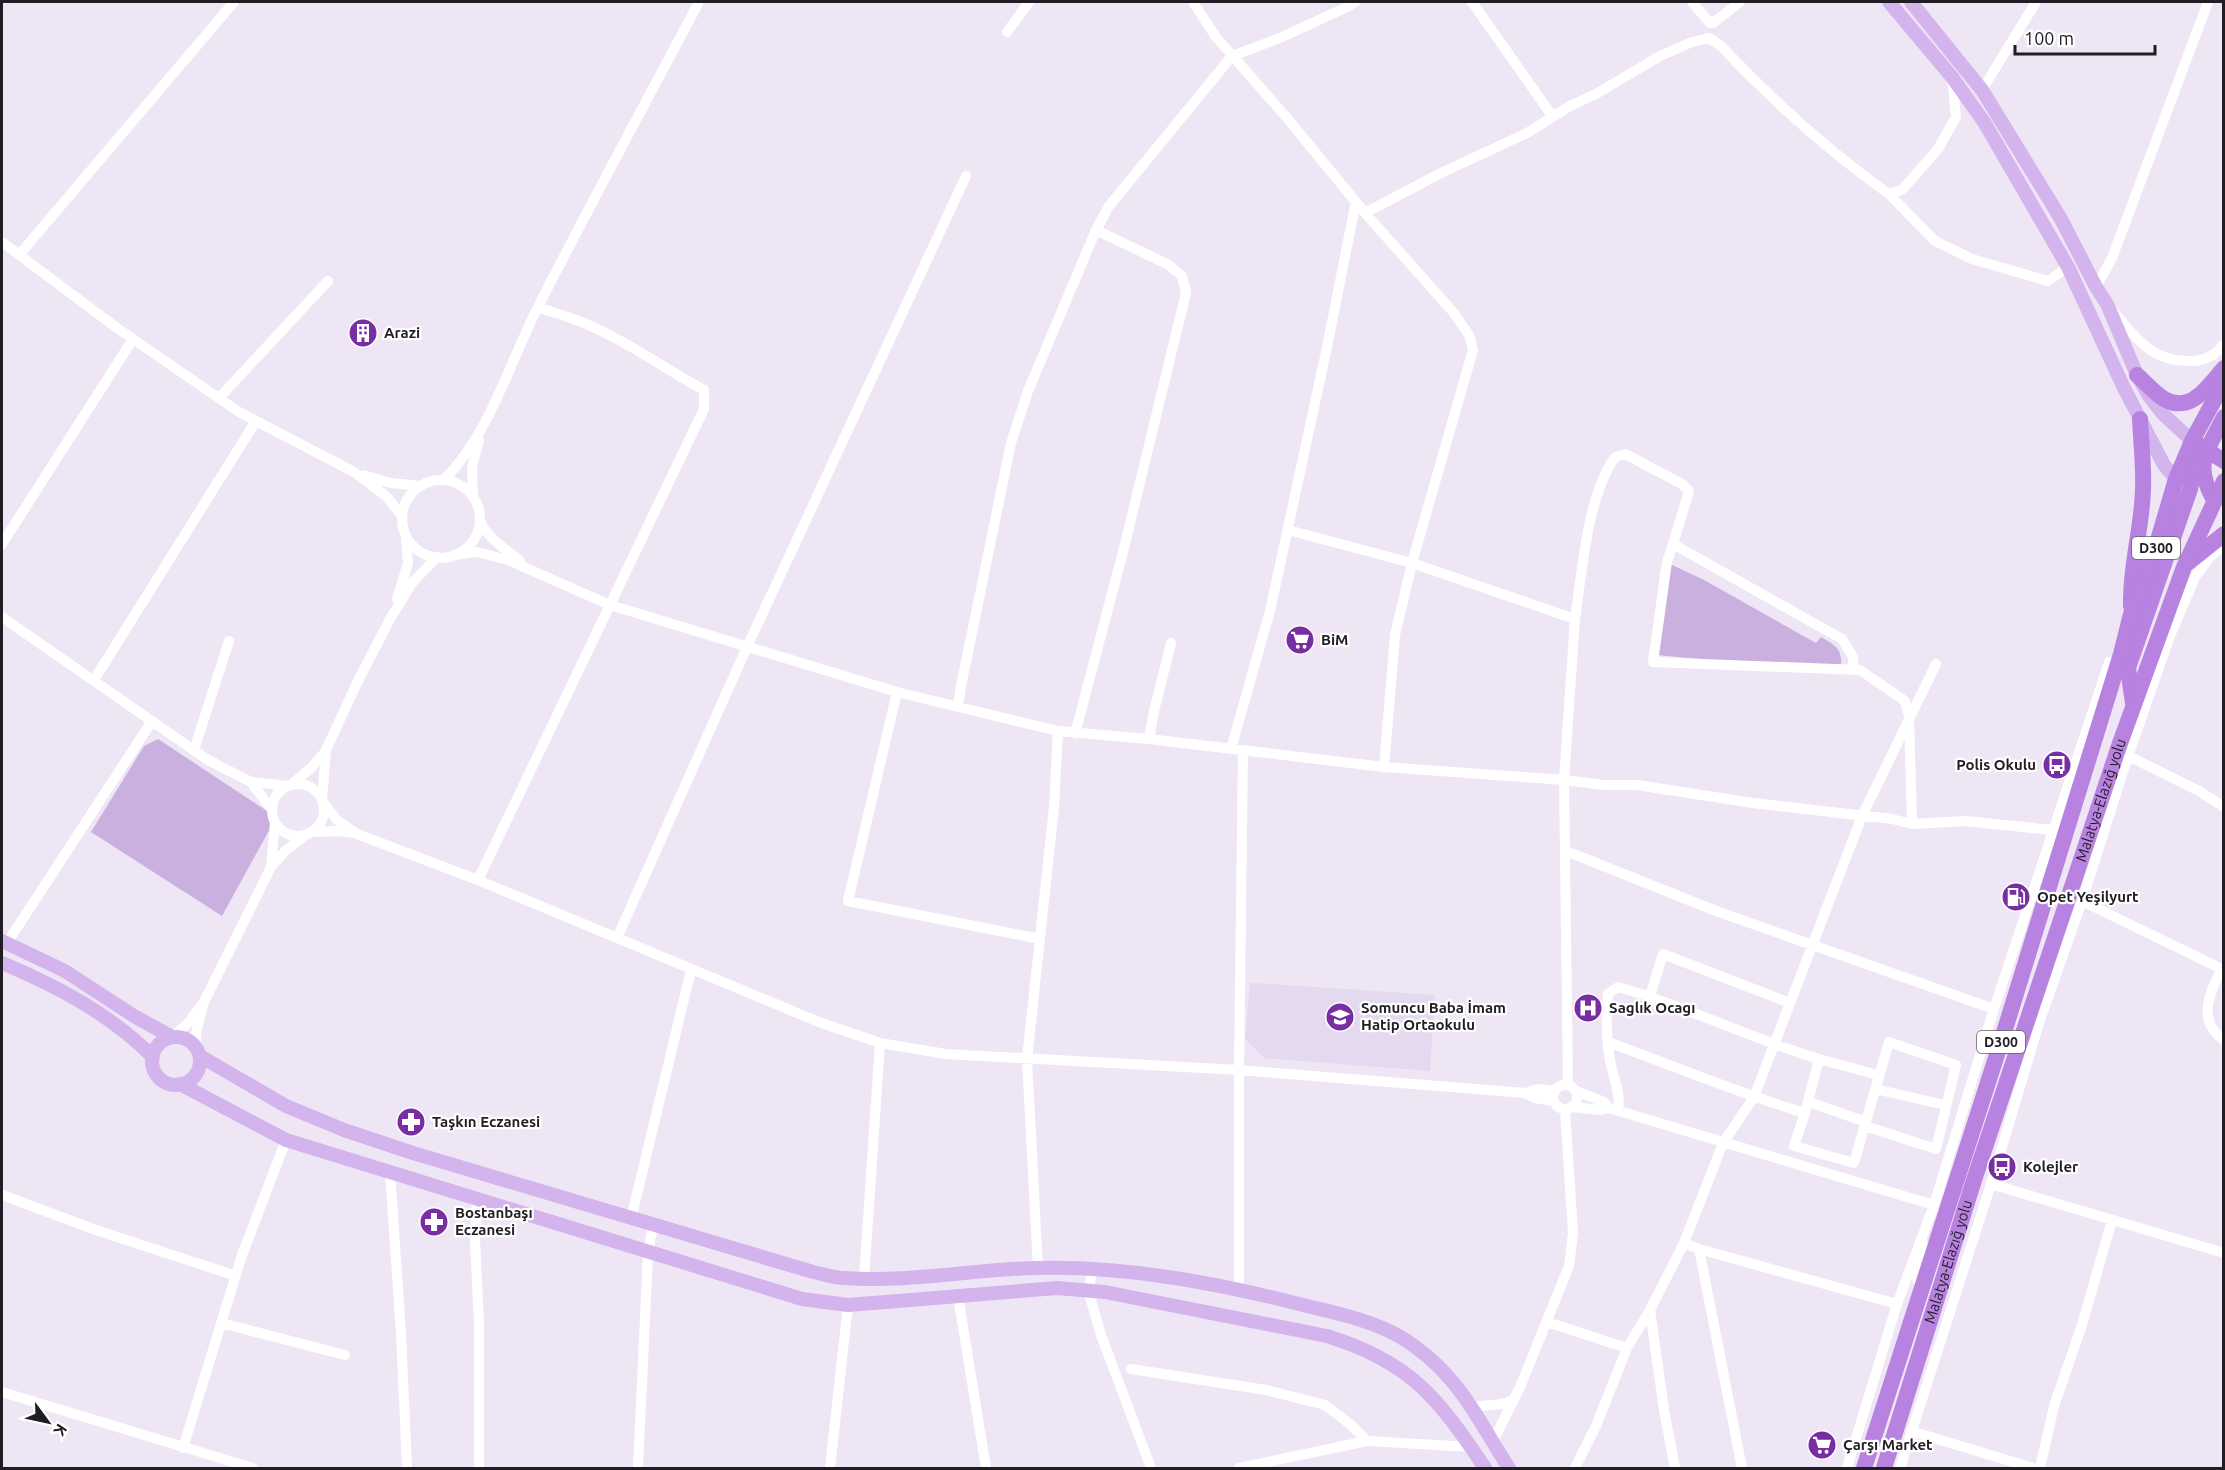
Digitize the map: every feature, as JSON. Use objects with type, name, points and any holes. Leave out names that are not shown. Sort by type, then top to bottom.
[{"type":"highway","points":[[2137,375],[2166,400],[2182,405],[2200,396],[2223,368]]},
{"type":"highway","name":"D300","points":[[2181,490],[2192,441],[2223,382]]},
{"type":"highway","points":[[2219,502],[2205,482],[2202,472],[2203,462],[2214,447],[2223,417]]},
{"type":"highway","points":[[2109,662],[2131,614],[2130,578],[2140,529],[2144,488],[2140,418]]},
{"type":"highway","points":[[2192,441],[2214,447],[2223,461]]},
{"type":"highway","name":"Malatya-Elazığ yolu","points":[[1884,1468],[1974,1180],[2134,705],[2184,567],[2219,502],[2223,481]]},
{"type":"highway","points":[[2134,705],[2128,668],[2181,490],[2219,502]]},
{"type":"highway","name":"Malatya-Elazığ yolu","points":[[1864,1468],[2070,821],[2131,614],[2156,547],[2181,490]]},
{"type":"highway","points":[[2184,567],[2206,546],[2223,534]]},
{"type":"main road","points":[[1889,2],[1952,77],[1984,122],[2068,267],[2140,418],[2164,465],[2181,490]]},
{"type":"main road","points":[[1911,2],[1982,90],[2061,219],[2107,304],[2137,375],[2149,396],[2163,414],[2192,441]]},
{"type":"main road","points":[[4,942],[65,971],[134,1016],[172,1037],[186,1039],[198,1053],[286,1106],[344,1130],[413,1154],[813,1272],[843,1278],[864,1278],[1038,1268],[1092,1270],[1156,1276],[1239,1291],[1348,1316],[1390,1331],[1428,1357],[1450,1378],[1472,1407],[1509,1468]]},
{"type":"main road","points":[[2,963],[70,994],[127,1032],[153,1057]]},
{"type":"main road","points":[[172,1037],[159,1044],[153,1057],[155,1072],[160,1078],[166,1082],[180,1084],[286,1140],[802,1299],[848,1305],[1057,1288],[1088,1290],[1328,1335],[1356,1344],[1384,1358],[1426,1389],[1457,1425],[1485,1468]]},
{"type":"main road","points":[[180,1084],[187,1082],[198,1071],[198,1053]]},
{"type":"street","points":[[19,255],[234,2]]},
{"type":"street","points":[[444,480],[481,431],[538,307],[699,2]]},
{"type":"street","points":[[1007,32],[1029,2]]},
{"type":"street","points":[[1193,2],[1216,37],[1365,213],[1453,312],[1469,334],[1473,350],[1412,563],[1395,635],[1384,767]]},
{"type":"street","points":[[958,705],[960,686],[1011,443],[1028,391],[1096,230],[1109,206],[1232,56],[1280,38],[1355,2]]},
{"type":"street","points":[[1472,2],[1552,117]]},
{"type":"street","points":[[1692,2],[1710,23],[1713,23],[1740,2]]},
{"type":"street","points":[[1982,90],[2036,2]]},
{"type":"street","points":[[2096,287],[2112,258],[2208,2]]},
{"type":"street","points":[[1365,213],[1441,173],[1527,133],[1570,106],[1596,94],[1660,56],[1692,42],[1709,38],[1721,46],[1819,141],[1889,194],[1935,241],[1972,259],[2048,281],[2068,267]]},
{"type":"street","points":[[1889,194],[1902,190],[1938,148],[1956,117],[1952,77]]},
{"type":"street","points":[[617,938],[747,647],[966,176]]},
{"type":"street","points":[[1231,750],[1270,611],[1356,201]]},
{"type":"street","points":[[1075,734],[1124,548],[1186,293],[1182,276],[1169,265],[1096,230]]},
{"type":"street","points":[[2,242],[133,339],[219,398],[256,421],[354,472],[386,496],[402,516],[408,562],[390,619]]},
{"type":"street","points":[[219,398],[328,281]]},
{"type":"street","points":[[2107,304],[2137,340],[2163,358],[2180,362],[2197,361],[2218,352],[2223,344]]},
{"type":"street","points":[[477,880],[704,409],[704,390],[593,327],[538,307]]},
{"type":"street","points":[[2,544],[133,339]]},
{"type":"street","points":[[94,680],[256,421]]},
{"type":"street","points":[[472,497],[472,467],[481,431]]},
{"type":"street","points":[[1492,1443],[1514,1400],[1569,1266],[1573,1233],[1569,1109],[1577,1101],[1572,1088],[1564,780],[1575,619],[1593,508],[1605,472],[1616,457],[1625,454],[1682,484],[1689,491],[1667,562],[1653,662],[1860,670]]},
{"type":"street","points":[[354,472],[391,483],[421,486]]},
{"type":"street","points":[[402,516],[410,496],[421,486],[434,480],[444,480],[462,486],[476,503],[482,527],[532,570]]},
{"type":"street","points":[[454,555],[465,549],[474,539],[479,517]]},
{"type":"street","points":[[1288,530],[1412,563],[1575,619]]},
{"type":"street","points":[[405,536],[422,553],[436,557],[477,552],[508,560],[610,605],[897,692],[1058,731],[1149,739],[1384,767],[1604,785],[1637,785],[1912,824],[1965,821],[2052,830]]},
{"type":"street","points":[[1673,544],[1842,639],[1853,657],[1852,669],[1860,670],[1905,701],[1909,716],[1912,824]]},
{"type":"street","points":[[2039,1023],[2170,636],[2195,577],[2210,557],[2223,546]]},
{"type":"street","points":[[272,810],[278,792],[311,768],[326,750],[390,619],[412,583],[436,557]]},
{"type":"street","points":[[2,616],[152,722],[194,750],[251,782],[272,810],[275,822],[271,867]]},
{"type":"street","points":[[194,750],[229,641]]},
{"type":"street","points":[[1149,739],[1171,643]]},
{"type":"street","points":[[1847,1468],[1897,1304],[1934,1205],[1994,1009],[2109,662]]},
{"type":"street","points":[[1575,1468],[1596,1426],[1628,1348],[1684,1243],[1723,1143],[1754,1098],[1862,816],[1936,664]]},
{"type":"street","points":[[897,692],[848,901],[1040,939]]},
{"type":"street","points":[[4,942],[152,722]]},
{"type":"street","points":[[1038,1268],[1027,1059],[1054,807],[1058,731]]},
{"type":"street","points":[[172,1037],[188,1023],[204,1002],[271,867],[285,851],[321,820],[324,812],[322,801],[326,750]]},
{"type":"street","points":[[1239,1291],[1243,751]]},
{"type":"street","points":[[2128,756],[2199,791],[2223,807]]},
{"type":"street","points":[[251,782],[306,785],[313,789],[337,820],[357,834]]},
{"type":"street","points":[[275,822],[283,831],[291,835],[339,831],[357,834],[477,880],[819,1022],[880,1043],[946,1054],[1239,1070],[1525,1093],[1538,1089],[1554,1096]]},
{"type":"street","points":[[1900,1468],[1991,1184],[2039,1023],[2086,846]]},
{"type":"street","points":[[1566,851],[1716,911],[1994,1009]]},
{"type":"street","points":[[2082,901],[2223,970],[2213,984],[2207,1014],[2212,1028],[2223,1040]]},
{"type":"street","points":[[1650,996],[1663,954],[1790,1003]]},
{"type":"street","points":[[631,1218],[691,970]]},
{"type":"street","points":[[1613,1110],[1620,1099],[1610,1058],[1606,1021],[1608,994],[1618,987],[1650,996],[1774,1046],[1878,1076]]},
{"type":"street","points":[[198,1053],[196,1033],[204,1002]]},
{"type":"street","points":[[1608,1042],[1693,1072],[1754,1098],[1807,1107],[1865,1124],[1936,1149],[1956,1065],[1888,1042],[1878,1076],[1875,1089],[1865,1124],[1854,1164],[1794,1146],[1807,1107],[1820,1059]]},
{"type":"street","points":[[864,1278],[880,1043]]},
{"type":"street","points":[[1613,1110],[1604,1102],[1572,1088],[1560,1086],[1554,1096],[1557,1107],[1613,1110],[1934,1205]]},
{"type":"street","points":[[1875,1089],[1945,1105]]},
{"type":"street","points":[[183,1448],[236,1276],[286,1140]]},
{"type":"street","points":[[390,1172],[407,1468]]},
{"type":"street","points":[[1991,1184],[2223,1253]]},
{"type":"street","points":[[2,1195],[96,1230],[236,1276]]},
{"type":"street","points":[[477,1197],[475,1240],[479,1324],[479,1468]]},
{"type":"street","points":[[1898,1365],[1934,1205]]},
{"type":"street","points":[[2040,1468],[2054,1406],[2082,1325],[2112,1220]]},
{"type":"street","points":[[638,1468],[648,1253],[653,1225]]},
{"type":"street","points":[[1684,1243],[1897,1304]]},
{"type":"street","points":[[1699,1249],[1742,1468]]},
{"type":"street","points":[[1092,1270],[1088,1290],[1101,1335],[1151,1468]]},
{"type":"street","points":[[958,1296],[986,1468]]},
{"type":"street","points":[[830,1468],[848,1305]]},
{"type":"street","points":[[1650,1310],[1664,1410],[1675,1468]]},
{"type":"street","points":[[1546,1322],[1628,1348]]},
{"type":"street","points":[[221,1323],[345,1355]]},
{"type":"street","points":[[1131,1369],[1266,1390],[1325,1405],[1350,1424],[1367,1441]]},
{"type":"street","points":[[2,1392],[253,1468]]},
{"type":"street","points":[[1472,1407],[1501,1404],[1514,1400]]},
{"type":"street","points":[[1911,1431],[2033,1468]]},
{"type":"street","points":[[1239,1468],[1367,1441],[1470,1447]]},
{"type":"shaded area","points":[[1670,564],[1704,580],[1816,643],[1821,637],[1826,640],[1839,652],[1841,667],[1836,672],[1657,655]]},
{"type":"shaded area","points":[[158,739],[267,811],[271,817],[272,825],[222,916],[91,832],[144,746]]},
{"type":"shaded area","name":"Somuncu Baba İmam Hatip Ortaokulu","points":[[1250,984],[1435,995],[1430,1071],[1264,1058],[1245,1039]]},
{"type":"place","name":"Arazi","points":[[363,333]]},
{"type":"place","name":"BiM","points":[[1300,640]]},
{"type":"place","name":"Polis Okulu","points":[[2057,765]]},
{"type":"place","name":"Opet Yeşilyurt","points":[[2016,897]]},
{"type":"place","name":"Saglık Ocagı","points":[[1588,1008]]},
{"type":"place","name":"Somuncu Baba İmam Hatip Ortaokulu","points":[[1340,1017]]},
{"type":"place","name":"Taşkın Eczanesi","points":[[411,1122]]},
{"type":"place","name":"Kolejler","points":[[2002,1167]]},
{"type":"place","name":"Bostanbaşı Eczanesi","points":[[434,1222]]},
{"type":"place","name":"Çarşı Market","points":[[1822,1445]]}]
